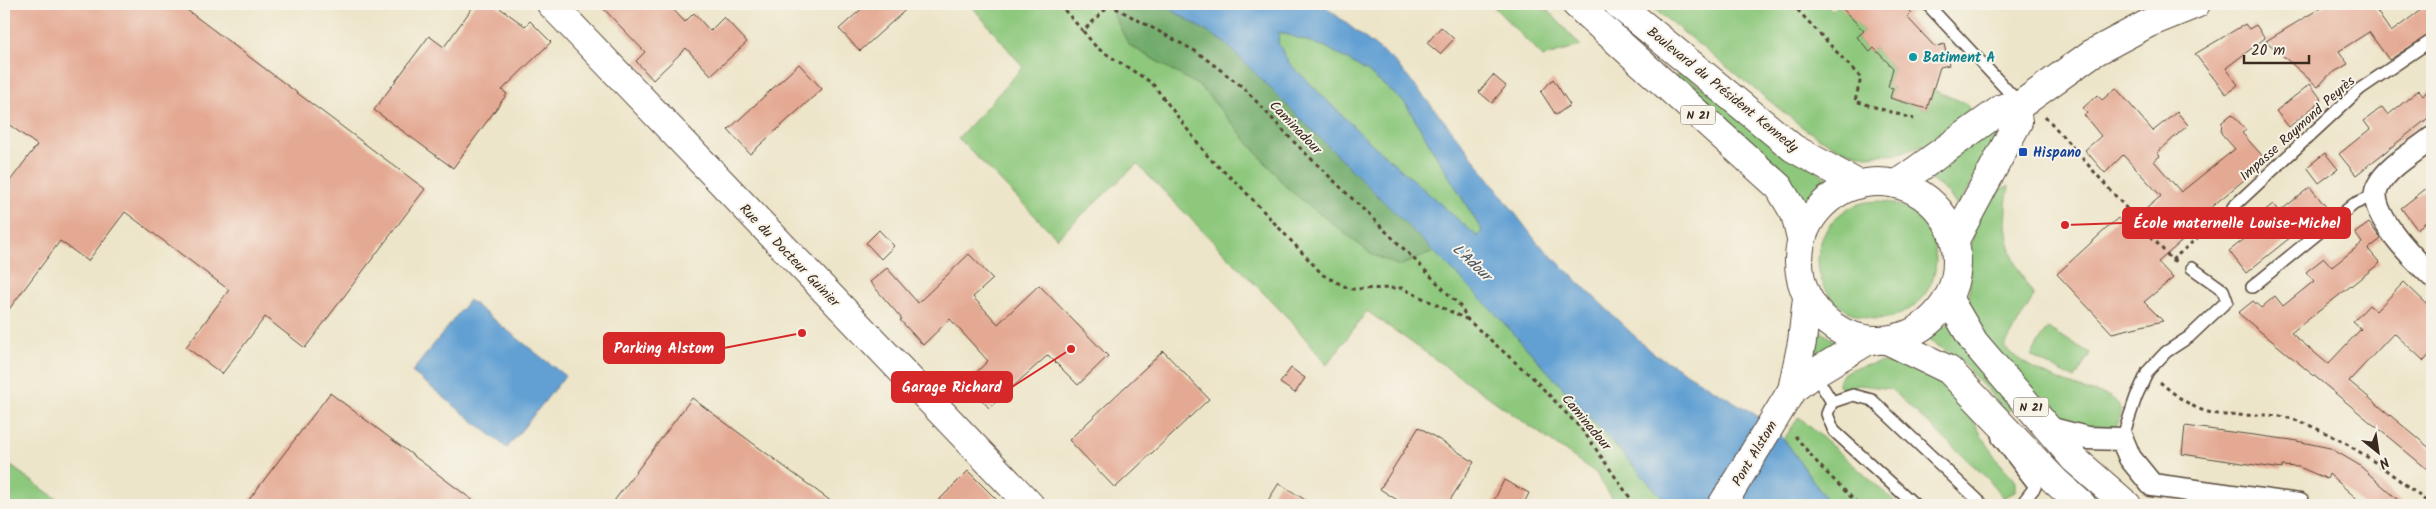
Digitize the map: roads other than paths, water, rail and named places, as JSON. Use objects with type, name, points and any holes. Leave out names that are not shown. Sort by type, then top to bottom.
[{"type":"main road","name":"Rue du Docteur Guinier","points":[[551,4],[1030,505]]},
{"type":"main road","name":"N 21","points":[[1576,4],[1779,187],[1795,214],[1802,239]]},
{"type":"main road","name":"Boulevard du Président Kennedy","points":[[1618,4],[1793,148],[1858,184]]},
{"type":"main road","points":[[1897,184],[2003,108],[2022,104],[2091,54],[2149,23],[2196,4]]},
{"type":"main road","points":[[1954,240],[2018,122],[2022,104]]},
{"type":"main road","points":[[1788,395],[1814,373],[1878,340],[1912,333],[1933,318],[1948,298],[1956,269],[1954,240],[1946,220],[1934,204],[1917,192],[1897,184],[1878,182],[1858,184],[1833,195],[1813,214],[1802,239],[1799,266],[1800,279],[1807,298],[1823,318],[1844,333],[1878,340]]},
{"type":"main road","points":[[1788,395],[1802,342],[1807,298]]},
{"type":"main road","name":"N 21","points":[[1948,298],[1974,342],[2074,459],[2127,505]]},
{"type":"main road","name":"N 21","points":[[1878,340],[1949,370],[2055,481],[2082,505]]},
{"type":"main road","name":"Pont Alstom","points":[[1722,505],[1788,395]]},
{"type":"street","points":[[2432,138],[2385,175],[2377,187],[2375,195],[2377,209],[2388,225],[2410,256],[2432,276]]},
{"type":"street","points":[[2048,428],[2087,438],[2122,439],[2130,458],[2152,485],[2299,505]]},
{"type":"lane","points":[[1927,4],[2022,104]]},
{"type":"lane","name":"Impasse Raymond Peyrès","points":[[2233,207],[2360,89],[2432,40]]},
{"type":"lane","points":[[2252,287],[2354,204],[2375,195]]},
{"type":"lane","points":[[2122,439],[2136,398],[2148,372],[2166,352],[2189,337],[2227,301],[2223,290],[2192,268]]},
{"type":"lane","points":[[1814,373],[1832,402]]},
{"type":"lane","points":[[1915,505],[1834,431],[1827,414],[1832,402],[1853,394],[1872,400],[1983,505]]},
{"type":"lane","points":[[1984,406],[1991,430],[2035,487],[2022,505]]},
{"type":"water","name":"L'Adour","points":[[1162,4],[1322,4],[1395,62],[1455,134],[1536,241],[1650,351],[1756,415],[1784,439],[1830,505],[1669,505],[1494,312],[1224,42]],"holes":[[[1279,32],[1326,47],[1368,72],[1405,103],[1482,231],[1478,237],[1364,137],[1289,63],[1278,43]]]},
{"type":"water","points":[[469,300],[565,376],[507,448],[412,372]]},
{"type":"place","name":"Batiment A","points":[[1913,57]]},
{"type":"place","name":"Hispano","points":[[2023,152]]},
{"type":"place","name":"École maternelle Louise-Michel","points":[[2065,225]]},
{"type":"place","name":"Parking Alstom","points":[[802,333]]},
{"type":"place","name":"Garage Richard","points":[[1071,349]]}]
